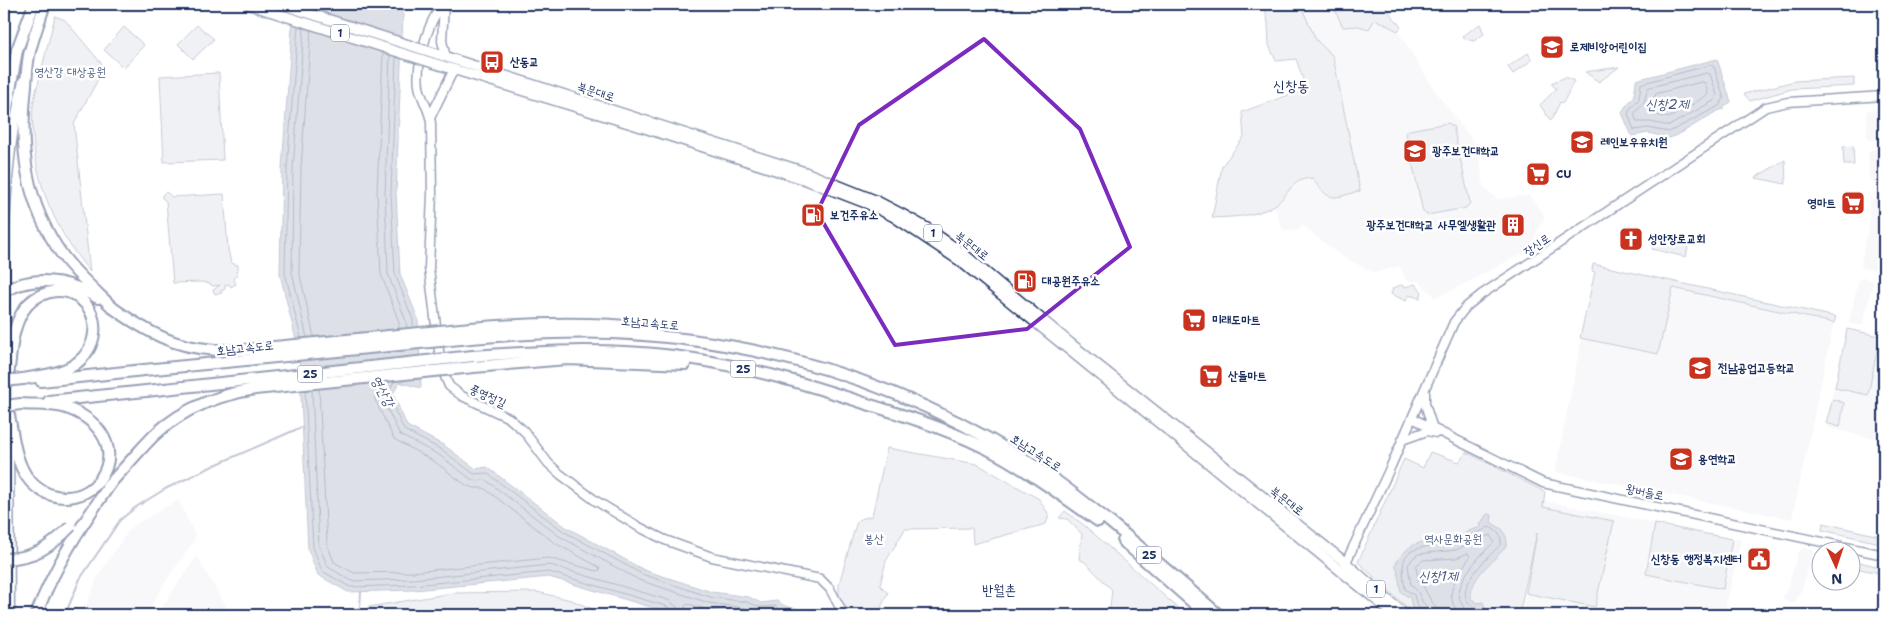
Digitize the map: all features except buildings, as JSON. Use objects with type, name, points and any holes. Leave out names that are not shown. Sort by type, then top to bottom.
[{"type":"highway","points":[[4,83],[34,4]]},
{"type":"highway","points":[[45,4],[29,52],[22,124],[27,175],[34,199],[51,237],[62,254],[84,280],[113,308]]},
{"type":"highway","points":[[4,125],[18,50]]},
{"type":"highway","points":[[4,291],[27,282],[54,281],[80,289],[113,308],[140,327],[162,338],[188,347],[207,350],[253,350],[471,333]]},
{"type":"highway","points":[[5,381],[16,325],[22,311],[30,301],[41,294],[53,291],[66,292],[78,297],[88,306],[94,319],[95,333],[92,345],[86,356],[73,366],[22,381]]},
{"type":"highway","name":"호남고속도로","points":[[5,381],[144,370],[471,333],[645,334],[737,347],[819,366],[877,386],[919,403],[1000,445],[1134,542],[1219,615]]},
{"type":"highway","name":"호남고속도로","points":[[6,411],[21,404],[473,356],[544,351],[621,351],[673,356],[723,364],[788,380],[903,415],[942,429],[1044,478]]},
{"type":"highway","points":[[4,559],[17,559],[33,555],[56,542],[168,422],[192,408],[225,395],[255,389],[567,359],[659,362],[706,366],[798,388],[914,425],[978,450],[1000,456]]},
{"type":"highway","points":[[6,411],[22,469],[34,486],[45,494],[69,498],[82,494],[93,487],[106,467],[108,454],[106,442],[101,431],[92,421],[78,412],[61,407],[21,404]]},
{"type":"highway","points":[[36,615],[61,558],[111,483]]},
{"type":"highway","name":"호남고속도로","points":[[1075,500],[1206,615]]},
{"type":"main road","name":"1","points":[[247,4],[439,58]]},
{"type":"main road","name":"1","points":[[280,4],[439,58]]},
{"type":"main road","points":[[439,58],[444,4]]},
{"type":"main road","name":"풍영정길","points":[[444,4],[437,10],[432,21],[419,69],[419,85],[431,116],[432,194],[429,268],[441,367],[449,386],[462,396],[509,418],[524,431],[548,463],[560,474],[616,514],[665,540],[712,557],[820,579],[830,589],[844,615]]},
{"type":"main road","points":[[5,381],[8,190],[19,96],[29,52]]},
{"type":"main road","name":"북문대로","points":[[439,58],[454,69],[803,179],[868,204],[894,217],[960,261],[1405,615]]},
{"type":"main road","name":"북문대로","points":[[439,58],[805,172],[875,200],[927,228],[964,254],[1344,567],[1395,615]]},
{"type":"main road","points":[[431,116],[454,69]]},
{"type":"main road","name":"장신로","points":[[1344,567],[1454,322],[1466,307],[1482,294],[1766,107],[1788,102],[1884,96]]},
{"type":"main road","points":[[1425,389],[1425,404],[1433,428]]},
{"type":"main road","points":[[6,411],[10,615]]},
{"type":"main road","name":"왕버들로","points":[[1412,418],[1543,482],[1884,555]]},
{"type":"main road","points":[[1402,440],[1428,431],[1442,433]]},
{"type":"highlighted area","points":[[984,39],[1080,129],[1130,247],[1027,329],[895,345],[817,212],[859,125]]},
{"type":"shaded area","name":"광주보건대학교","points":[[1300,4],[1359,4],[1375,19],[1398,31],[1436,92],[1477,146],[1484,187],[1498,199],[1529,195],[1545,216],[1531,249],[1449,292],[1435,297],[1418,281],[1407,281],[1399,266],[1374,273],[1339,255],[1303,226],[1295,231],[1283,230],[1274,206],[1296,182],[1303,178],[1312,178],[1327,196],[1333,198],[1333,56],[1316,40]]},
{"type":"shaded area","points":[[1884,109],[1884,139],[1870,140],[1867,137],[1866,113],[1868,110]]},
{"type":"shaded area","points":[[1884,148],[1884,182],[1873,182],[1869,178],[1868,152],[1872,149]]},
{"type":"shaded area","points":[[1875,197],[1881,197],[1882,217],[1875,269],[1873,270],[1862,268],[1861,264],[1865,239],[1869,230],[1869,203]]},
{"type":"shaded area","name":"전남공업고등학교","points":[[1595,271],[1834,323],[1792,519],[1555,472]]},
{"type":"shaded area","points":[[1863,277],[1871,280],[1873,283],[1863,326],[1849,323],[1858,281]]},
{"type":"shaded area","points":[[1847,329],[1884,337],[1884,441],[1828,428],[1826,423]]},
{"type":"shaded area","points":[[178,500],[195,534],[195,540],[164,584],[146,615],[82,615],[99,574],[131,527]]},
{"type":"shaded area","points":[[1544,501],[1741,540],[1724,615],[1522,615]]},
{"type":"shaded area","points":[[1804,548],[1810,549],[1810,563],[1802,590],[1794,604],[1791,604],[1783,599],[1783,596],[1789,584],[1798,552]]},
{"type":"shaded area","points":[[197,556],[231,615],[157,615],[173,590]]},
{"type":"green space","points":[[1264,4],[1300,4],[1316,40],[1333,56],[1360,191],[1333,197],[1324,192],[1312,178],[1304,179],[1294,185],[1278,202],[1266,210],[1243,216],[1212,218],[1222,166],[1244,137],[1242,112],[1294,93],[1303,79],[1296,59],[1276,61],[1269,45],[1268,23]]},
{"type":"green space","points":[[1332,4],[1383,4],[1401,27],[1398,31],[1375,19],[1369,29],[1358,26],[1343,27]]},
{"type":"green space","name":"영산강 대상공원","points":[[55,16],[65,20],[101,63],[103,70],[74,124],[90,272],[76,254],[53,215],[39,174],[35,152],[33,106]]},
{"type":"green space","points":[[1480,24],[1484,34],[1474,41],[1465,39],[1463,36]]},
{"type":"green space","points":[[197,25],[214,39],[193,59],[178,44]]},
{"type":"green space","points":[[124,27],[144,45],[124,68],[104,50]]},
{"type":"green space","points":[[1528,53],[1532,60],[1513,74],[1508,67]]},
{"type":"green space","points":[[1619,67],[1599,82],[1585,72]]},
{"type":"green space","points":[[219,73],[223,160],[164,162],[160,76]]},
{"type":"green space","points":[[1566,77],[1574,81],[1563,103],[1560,102],[1551,121],[1540,105],[1556,89],[1551,83]]},
{"type":"green space","points":[[1854,78],[1854,86],[1792,89],[1750,101],[1744,94],[1795,81]]},
{"type":"green space","points":[[1448,123],[1453,126],[1470,203],[1466,208],[1427,215],[1423,212],[1406,133],[1409,130]]},
{"type":"green space","points":[[1853,146],[1854,165],[1844,165],[1843,147]]},
{"type":"green space","points":[[1785,160],[1786,184],[1756,178],[1758,176]]},
{"type":"green space","points":[[166,192],[172,197],[224,194],[228,249],[231,263],[238,265],[236,272],[238,275],[233,278],[236,284],[231,287],[229,284],[225,285],[225,289],[221,291],[222,293],[215,294],[213,290],[220,285],[212,286],[203,282],[173,283],[166,201],[162,198],[162,195]]},
{"type":"green space","points":[[1655,235],[1689,241],[1686,257],[1652,249]]},
{"type":"green space","points":[[1593,264],[1836,317],[1834,323],[1673,288],[1658,354],[1580,338],[1595,272],[1592,271]]},
{"type":"green space","points":[[1415,284],[1422,292],[1420,298],[1408,295],[1406,301],[1391,294],[1393,288],[1401,285],[1405,287]]},
{"type":"green space","points":[[1847,329],[1880,336],[1868,395],[1835,388]]},
{"type":"green space","points":[[1833,399],[1844,403],[1840,427],[1826,423]]},
{"type":"green space","name":"봉산","points":[[887,448],[977,464],[1039,499],[1049,515],[1046,524],[973,544],[972,528],[905,529],[886,561],[880,585],[888,593],[881,607],[887,615],[848,615],[839,600],[839,584],[856,524],[860,519],[872,516]]},
{"type":"green space","name":"역사문화공원","points":[[1430,452],[1459,462],[1466,452],[1545,492],[1543,507],[1614,521],[1595,607],[1526,593],[1537,533],[1519,615],[1415,615],[1358,562],[1404,459],[1423,468]]},
{"type":"green space","points":[[1065,511],[1085,526],[1186,615],[1109,615],[1112,590],[1085,562],[1079,559],[1082,534],[1067,519],[1059,518]]},
{"type":"green space","points":[[1823,523],[1884,537],[1884,544],[1822,530]]},
{"type":"green space","points":[[1655,524],[1732,539],[1723,589],[1646,574]]},
{"type":"green space","points":[[1860,562],[1884,568],[1884,574],[1860,569]]},
{"type":"green space","points":[[537,592],[571,600],[607,615],[365,615],[368,607],[453,593]]},
{"type":"water","name":"영산강","points":[[297,4],[406,4],[403,13],[396,193],[400,274],[418,319],[421,388],[399,382],[393,394],[407,426],[445,446],[476,469],[487,467],[566,527],[644,570],[712,592],[749,597],[761,603],[777,601],[809,615],[671,615],[664,611],[549,577],[414,590],[348,592],[318,575],[308,549],[299,352],[280,274],[282,168],[292,28]]},
{"type":"water","name":"신창2제","points":[[1717,59],[1731,102],[1724,106],[1724,109],[1717,111],[1670,138],[1648,133],[1632,136],[1622,113],[1634,97],[1636,80]]},
{"type":"water","name":"신창1제","points":[[1487,514],[1492,515],[1491,522],[1503,530],[1507,542],[1501,553],[1481,573],[1472,589],[1471,599],[1478,603],[1483,602],[1487,615],[1420,615],[1412,608],[1410,598],[1401,592],[1395,565],[1408,548],[1413,545],[1424,542],[1451,540],[1476,528],[1480,528]]},
{"type":"waterway","points":[[65,615],[80,579],[120,520],[136,507],[165,489],[302,427]]},
{"type":"waterway","points":[[355,615],[360,607],[361,592]]},
{"type":"tunnel","points":[[8,377],[9,411]]},
{"type":"place","name":"로제비앙어린이집","points":[[1552,47]]},
{"type":"place","name":"산동교","points":[[492,62]]},
{"type":"place","name":"레인보우유치원","points":[[1582,142]]},
{"type":"place","name":"광주보건대학교","points":[[1415,151]]},
{"type":"place","name":"CU","points":[[1538,174]]},
{"type":"place","name":"영마트","points":[[1853,203]]},
{"type":"place","name":"보건주유소","points":[[813,215]]},
{"type":"place","name":"광주보건대학교 사무엘생활관","points":[[1513,225]]},
{"type":"place","name":"성안장로교회","points":[[1631,239]]},
{"type":"place","name":"대공원주유소","points":[[1025,281]]},
{"type":"place","name":"미래도마트","points":[[1194,320]]},
{"type":"place","name":"전남공업고등학교","points":[[1700,368]]},
{"type":"place","name":"산들마트","points":[[1211,376]]},
{"type":"place","name":"용연학교","points":[[1681,459]]},
{"type":"place","name":"신창동 행정복지센터","points":[[1759,559]]},
{"type":"district","name":"신창동","points":[[1291,86]]},
{"type":"district","name":"반월촌","points":[[999,590]]}]
